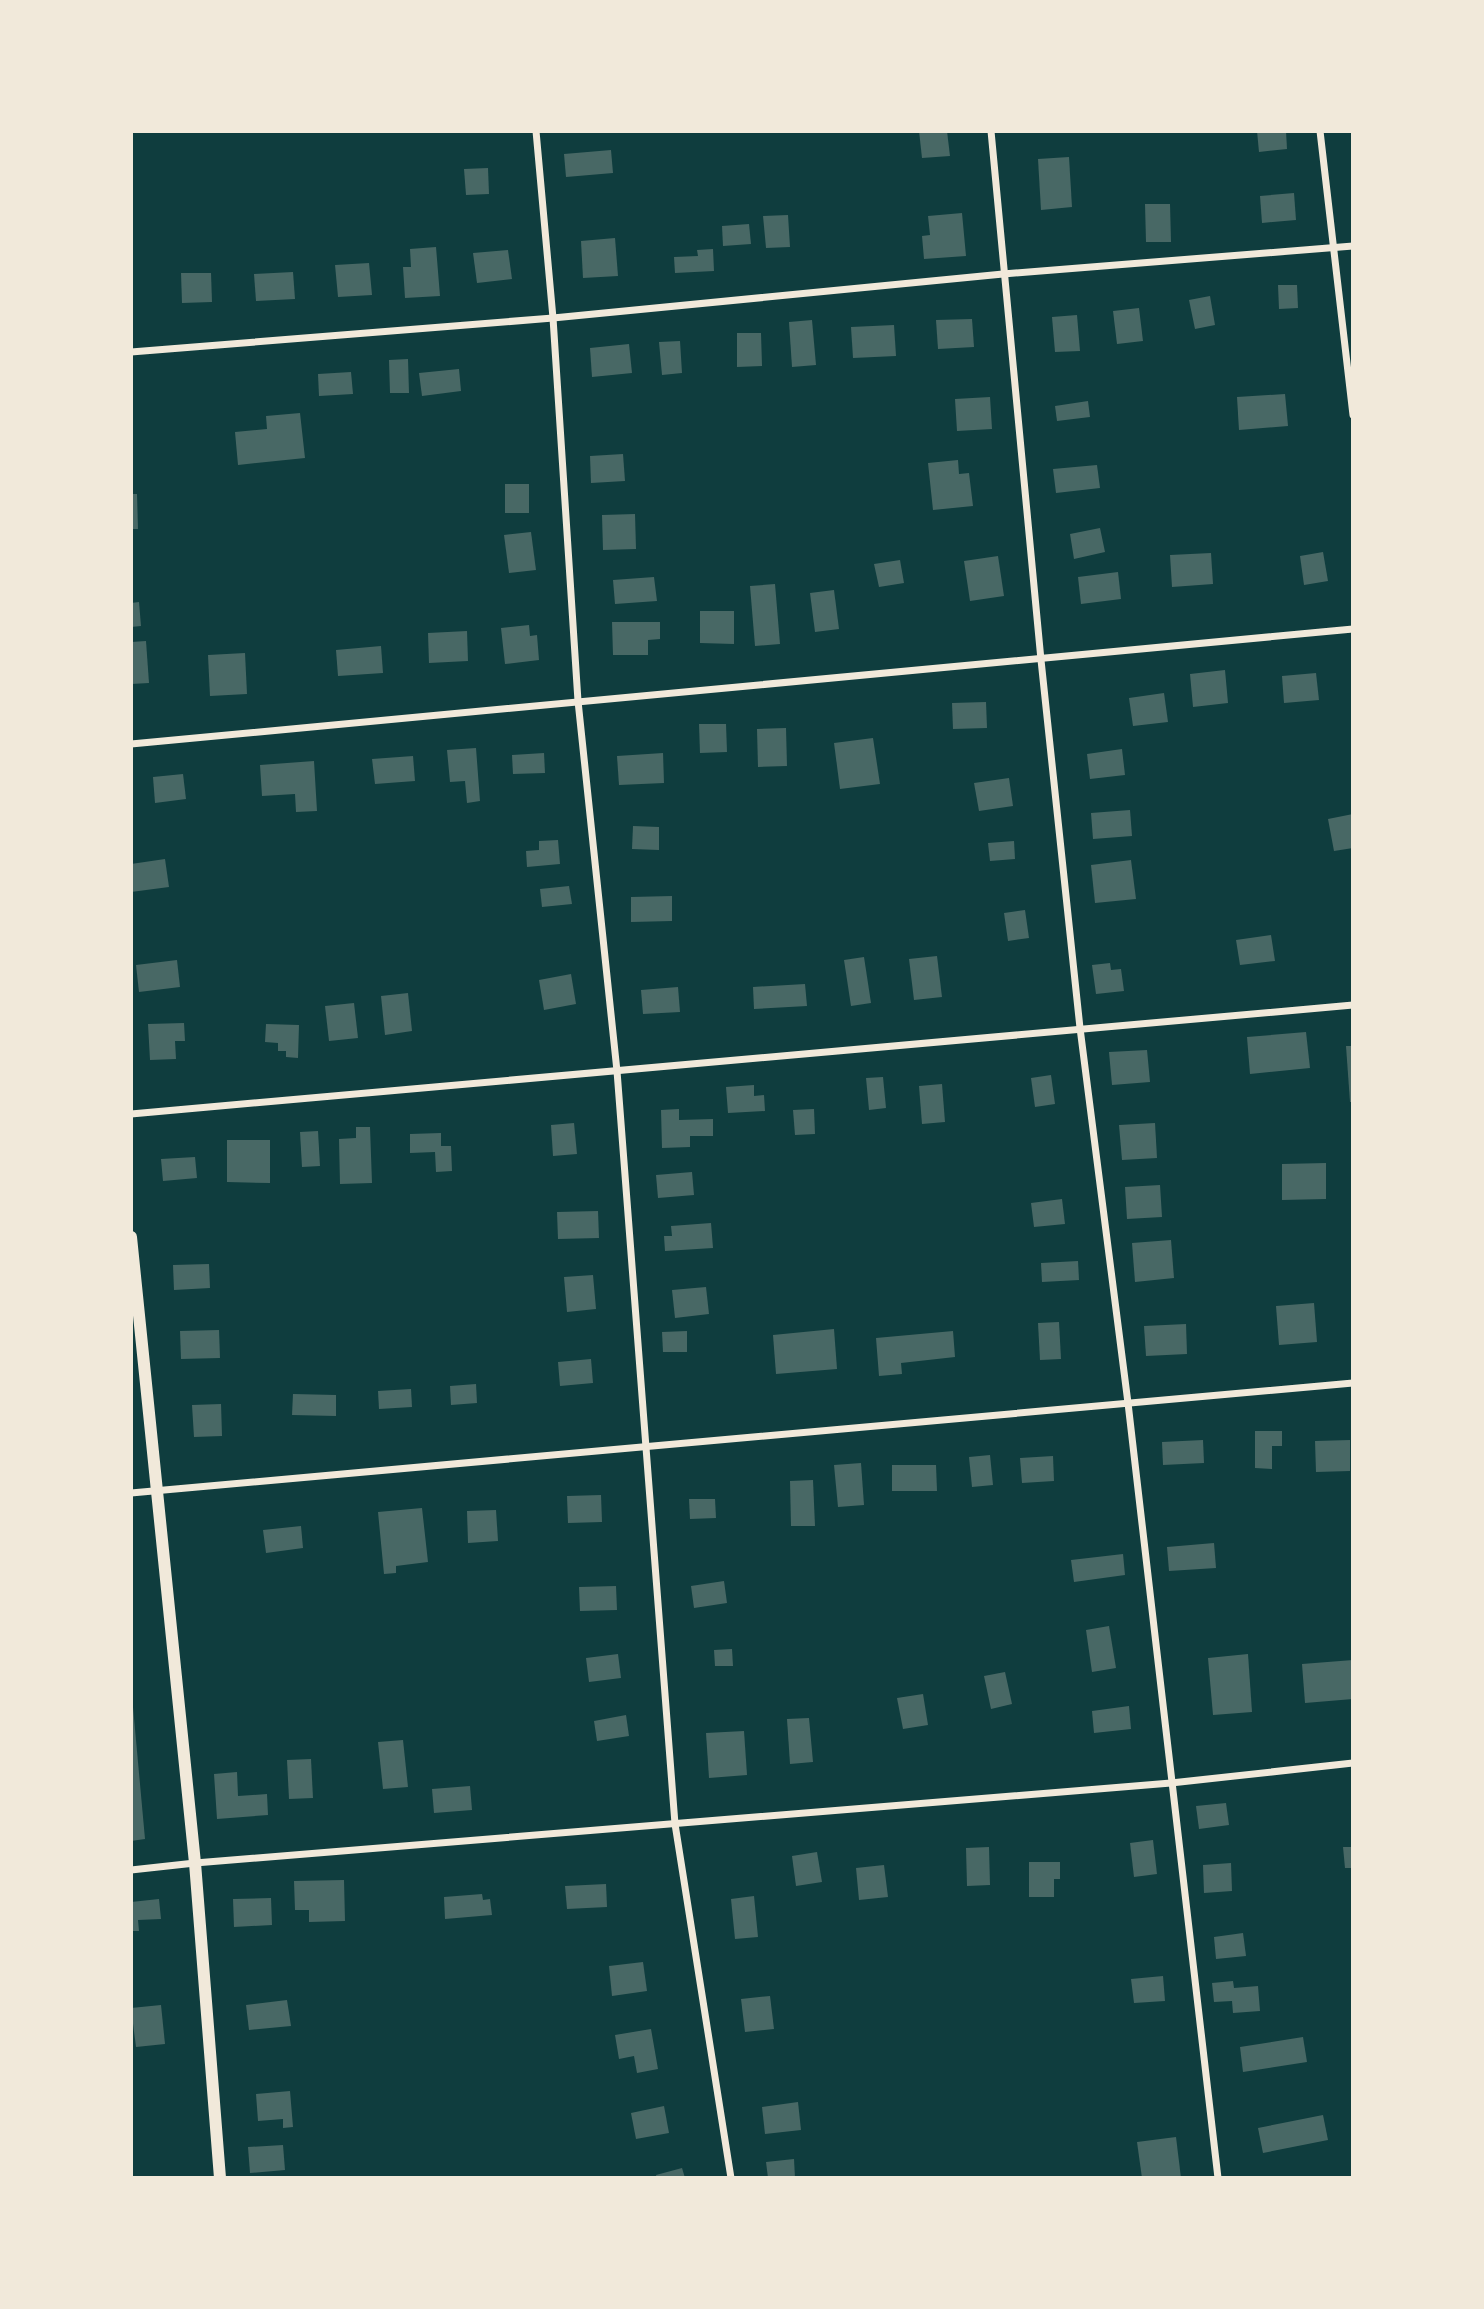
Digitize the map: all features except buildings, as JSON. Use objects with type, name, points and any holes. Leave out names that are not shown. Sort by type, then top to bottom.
[{"type":"street","points":[[536,131],[553,318],[578,701],[617,1071],[675,1824],[732,2178]]},
{"type":"street","points":[[991,131],[1041,660],[1080,1028],[1128,1403],[1218,2178]]},
{"type":"street","points":[[1320,131],[1353,415]]},
{"type":"street","points":[[131,352],[553,318],[1003,274],[1353,246]]},
{"type":"street","points":[[131,744],[1353,629]]},
{"type":"street","points":[[131,1114],[1353,1005]]},
{"type":"street","points":[[131,1237],[195,1863],[220,2178]]},
{"type":"street","points":[[131,1493],[1353,1383]]},
{"type":"street","points":[[131,1870],[1171,1783],[1353,1763]]}]
